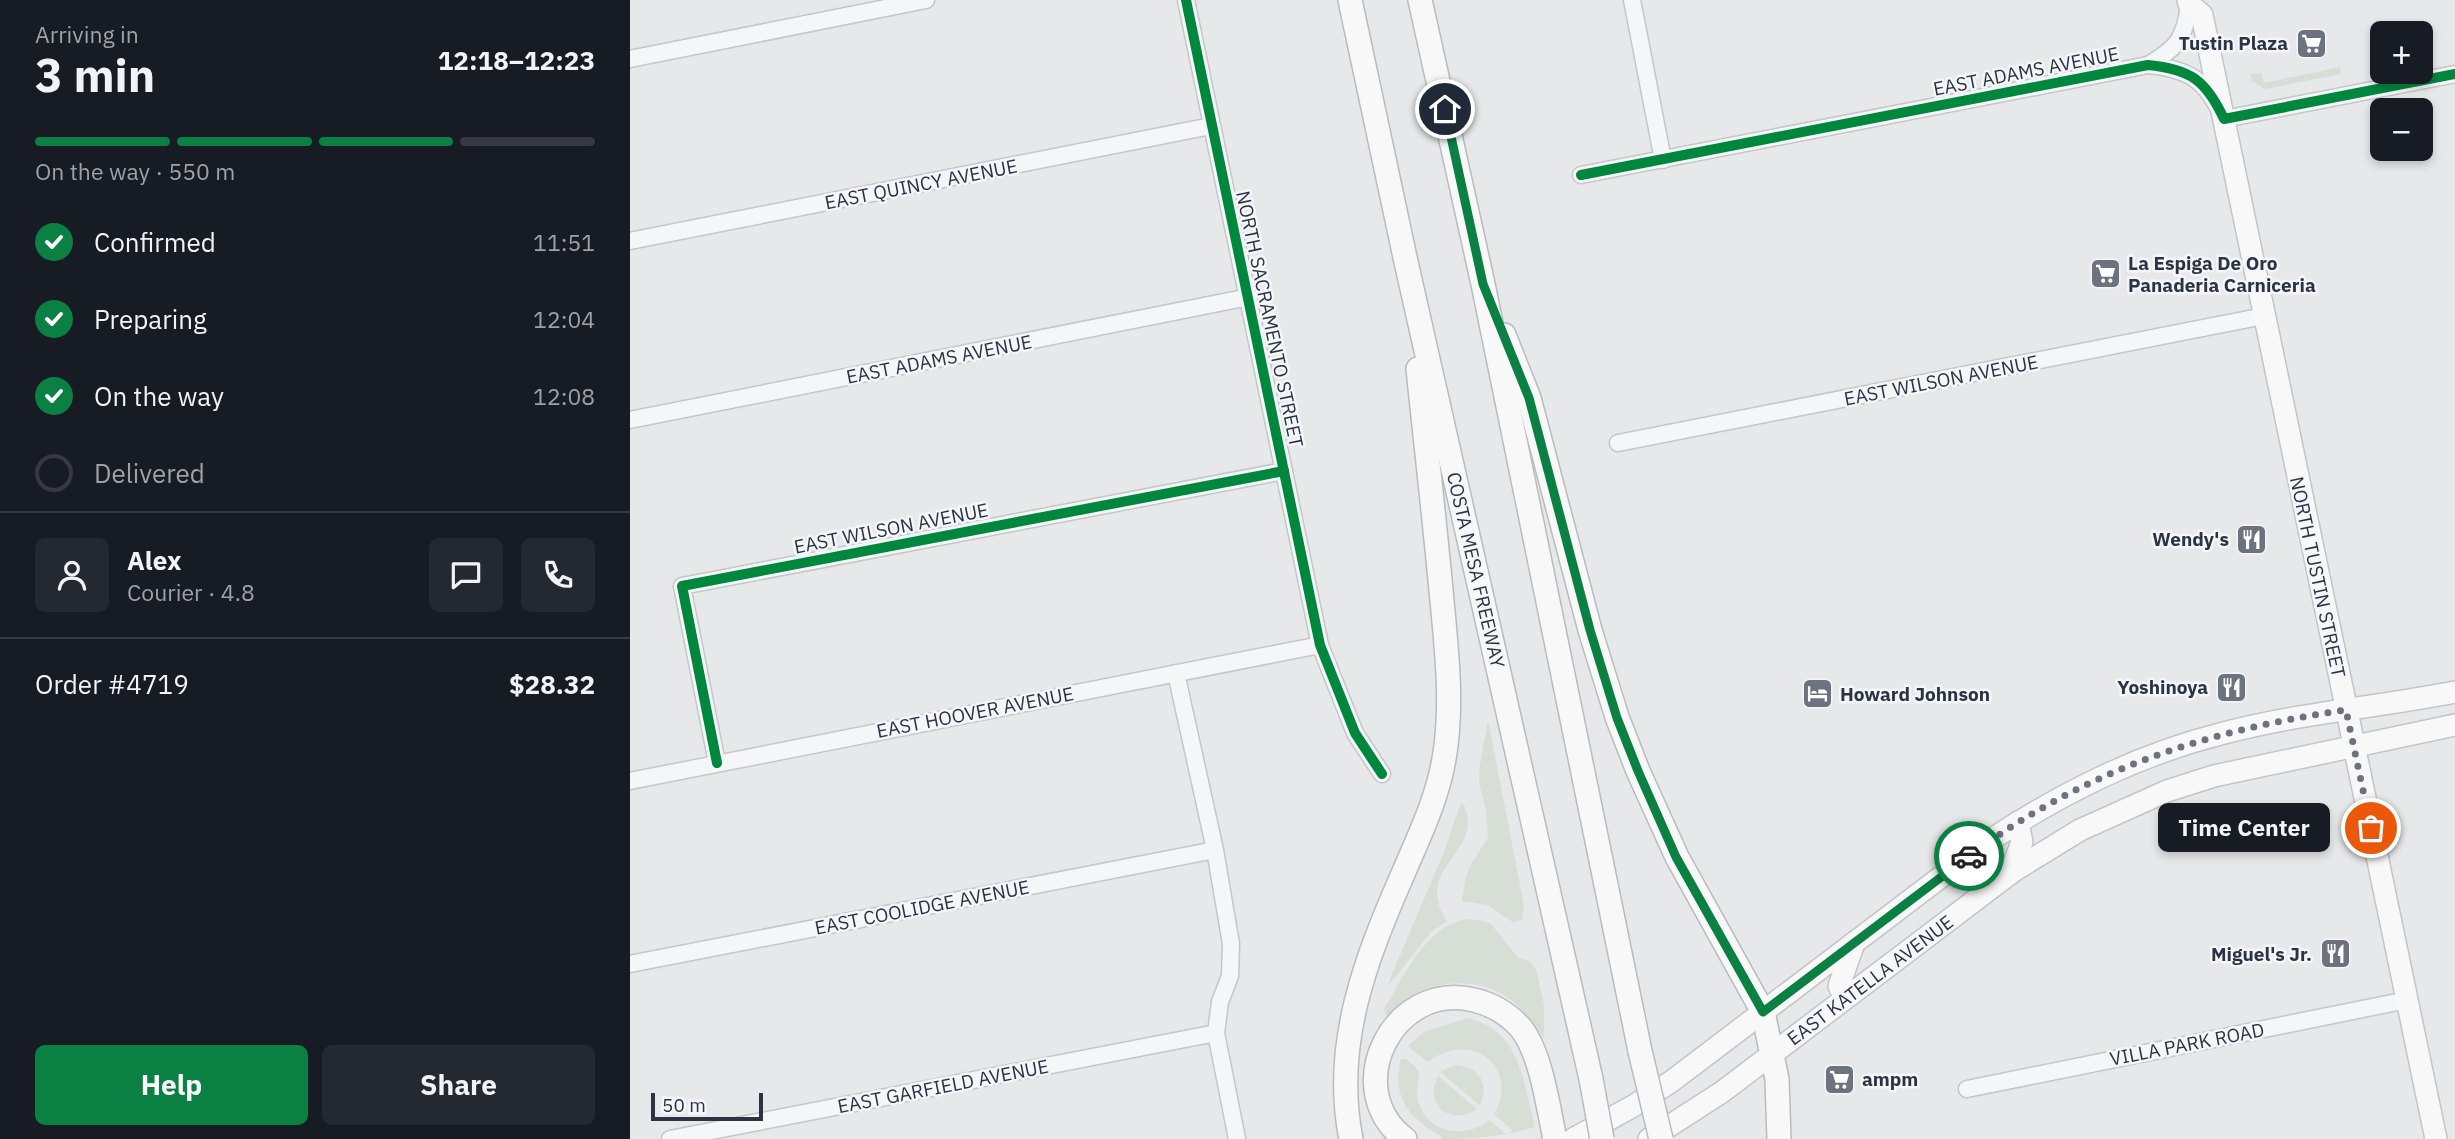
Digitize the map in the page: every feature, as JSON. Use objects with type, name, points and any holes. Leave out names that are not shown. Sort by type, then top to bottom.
[{"type":"highway","name":"COSTA MESA FREEWAY","points":[[1350,0],[1406,262],[1591,1079],[1602,1139]]},
{"type":"highway","points":[[1420,0],[1483,284],[1640,1051],[1661,1139]]},
{"type":"highway","points":[[1351,1139],[1347,1108],[1346,1050],[1357,989],[1436,796],[1444,759],[1448,719],[1447,653],[1406,262]]},
{"type":"highway","points":[[1483,284],[1529,398],[1587,618],[1617,718],[1676,857],[1763,1012],[1773,1054],[1778,1095],[1779,1139]]},
{"type":"highway","points":[[1405,1139],[1390,1123],[1381,1107],[1376,1078],[1382,1049],[1394,1026],[1420,1005],[1444,998],[1461,997],[1493,1006],[1521,1028],[1531,1048],[1555,1139]]},
{"type":"main road","name":"NORTH TUSTIN STREET","points":[[2199,5],[2436,1139]]},
{"type":"main road","name":"EAST KATELLA AVENUE","points":[[1573,1139],[1672,1081],[2018,822],[2085,784],[2163,751],[2224,733],[2304,716],[2455,692]]},
{"type":"main road","name":"EAST KATELLA AVENUE","points":[[1649,1139],[1712,1099],[2010,874],[2080,830],[2167,791],[2256,765],[2455,725]]},
{"type":"main road","points":[[2010,874],[2022,842],[2018,822]]},
{"type":"main road","points":[[1845,998],[1839,986],[1854,943]]},
{"type":"street","points":[[630,59],[926,0]]},
{"type":"street","name":"NORTH SACRAMENTO STREET","points":[[1186,0],[1320,645],[1355,733],[1382,774]]},
{"type":"street","points":[[1632,0],[1663,160]]},
{"type":"street","name":"EAST ADAMS AVENUE","points":[[2148,65],[2177,44],[2199,5]]},
{"type":"street","name":"EAST ADAMS AVENUE","points":[[1581,176],[2148,65],[2173,68],[2192,75],[2215,100],[2224,119]]},
{"type":"street","points":[[2224,119],[2455,74]]},
{"type":"street","name":"EAST QUINCY AVENUE","points":[[630,241],[1211,126]]},
{"type":"street","name":"EAST ADAMS AVENUE","points":[[630,420],[1249,297]]},
{"type":"street","name":"EAST WILSON AVENUE","points":[[1618,443],[2264,316]]},
{"type":"street","name":"EAST WILSON AVENUE","points":[[717,763],[682,586],[1284,471]]},
{"type":"street","name":"EAST HOOVER AVENUE","points":[[630,781],[1320,645]]},
{"type":"street","points":[[1176,673],[1215,850],[1231,944],[1230,976],[1220,1002],[1216,1033],[1237,1139]]},
{"type":"street","name":"EAST COOLIDGE AVENUE","points":[[630,964],[1215,850]]},
{"type":"street","name":"VILLA PARK ROAD","points":[[1967,1089],[2407,1000]]},
{"type":"street","name":"EAST GARFIELD AVENUE","points":[[670,1139],[1216,1033]]},
{"type":"shaded area","points":[[2340,67],[2341,74],[2265,89],[2252,81],[2250,74],[2261,73],[2264,83]]},
{"type":"shaded area","points":[[1488,720],[1524,906],[1522,919],[1514,923],[1488,905],[1462,901],[1471,864],[1488,838],[1486,810],[1479,783]]},
{"type":"shaded area","points":[[1463,803],[1468,820],[1466,835],[1438,886],[1438,902],[1447,921],[1431,932],[1389,985],[1444,852],[1460,805]]},
{"type":"shaded area","points":[[1467,919],[1491,924],[1517,957],[1528,960],[1536,969],[1544,1005],[1544,1038],[1528,1017],[1506,996],[1478,985],[1463,983],[1433,987],[1407,999],[1387,1017],[1384,1009],[1408,968],[1428,941],[1452,923]]},
{"type":"shaded area","points":[[1468,1018],[1486,1025],[1499,1034],[1509,1046],[1523,1076],[1535,1127],[1507,1134],[1513,1131],[1494,1114],[1501,1098],[1501,1083],[1497,1069],[1488,1059],[1475,1052],[1461,1050],[1445,1053],[1428,1062],[1408,1046],[1424,1032]]},
{"type":"shaded area","points":[[1401,1059],[1407,1059],[1419,1071],[1418,1100],[1431,1122],[1440,1127],[1460,1131],[1470,1130],[1489,1120],[1506,1134],[1441,1139],[1441,1136],[1420,1122],[1405,1105],[1399,1084]]},
{"type":"shaded area","points":[[1455,1065],[1470,1069],[1480,1078],[1484,1090],[1480,1105],[1440,1072]]},
{"type":"shaded area","points":[[1438,1076],[1477,1109],[1458,1116],[1442,1110],[1434,1096]]},
{"type":"cycle path","points":[[1186,0],[1320,645],[1355,733],[1382,774]]},
{"type":"cycle path","points":[[1581,175],[2148,65],[2175,70],[2195,79],[2210,95],[2224,119],[2455,74]]},
{"type":"cycle path","points":[[717,763],[682,586],[1284,471]]},
{"type":"way so far","points":[[1969,856],[2037,810],[2124,766],[2224,733],[2346,710],[2371,828]]},
{"type":"place","name":"Tustin Plaza","points":[[2311,43]]},
{"type":"place","name":"La Espiga De Oro Panaderia Carniceria","points":[[2105,274]]},
{"type":"place","name":"Wendy's","points":[[2252,539]]},
{"type":"place","name":"Yoshinoya","points":[[2231,687]]},
{"type":"place","name":"Howard Johnson","points":[[1817,694]]},
{"type":"place","name":"Time Center","points":[[2371,828]]},
{"type":"place","name":"Miguel's Jr.","points":[[2335,954]]},
{"type":"place","name":"ampm","points":[[1839,1079]]},
{"type":"route","points":[[1445,109],[1483,284],[1529,398],[1590,630],[1617,718],[1676,857],[1763,1012],[1969,856]]}]
